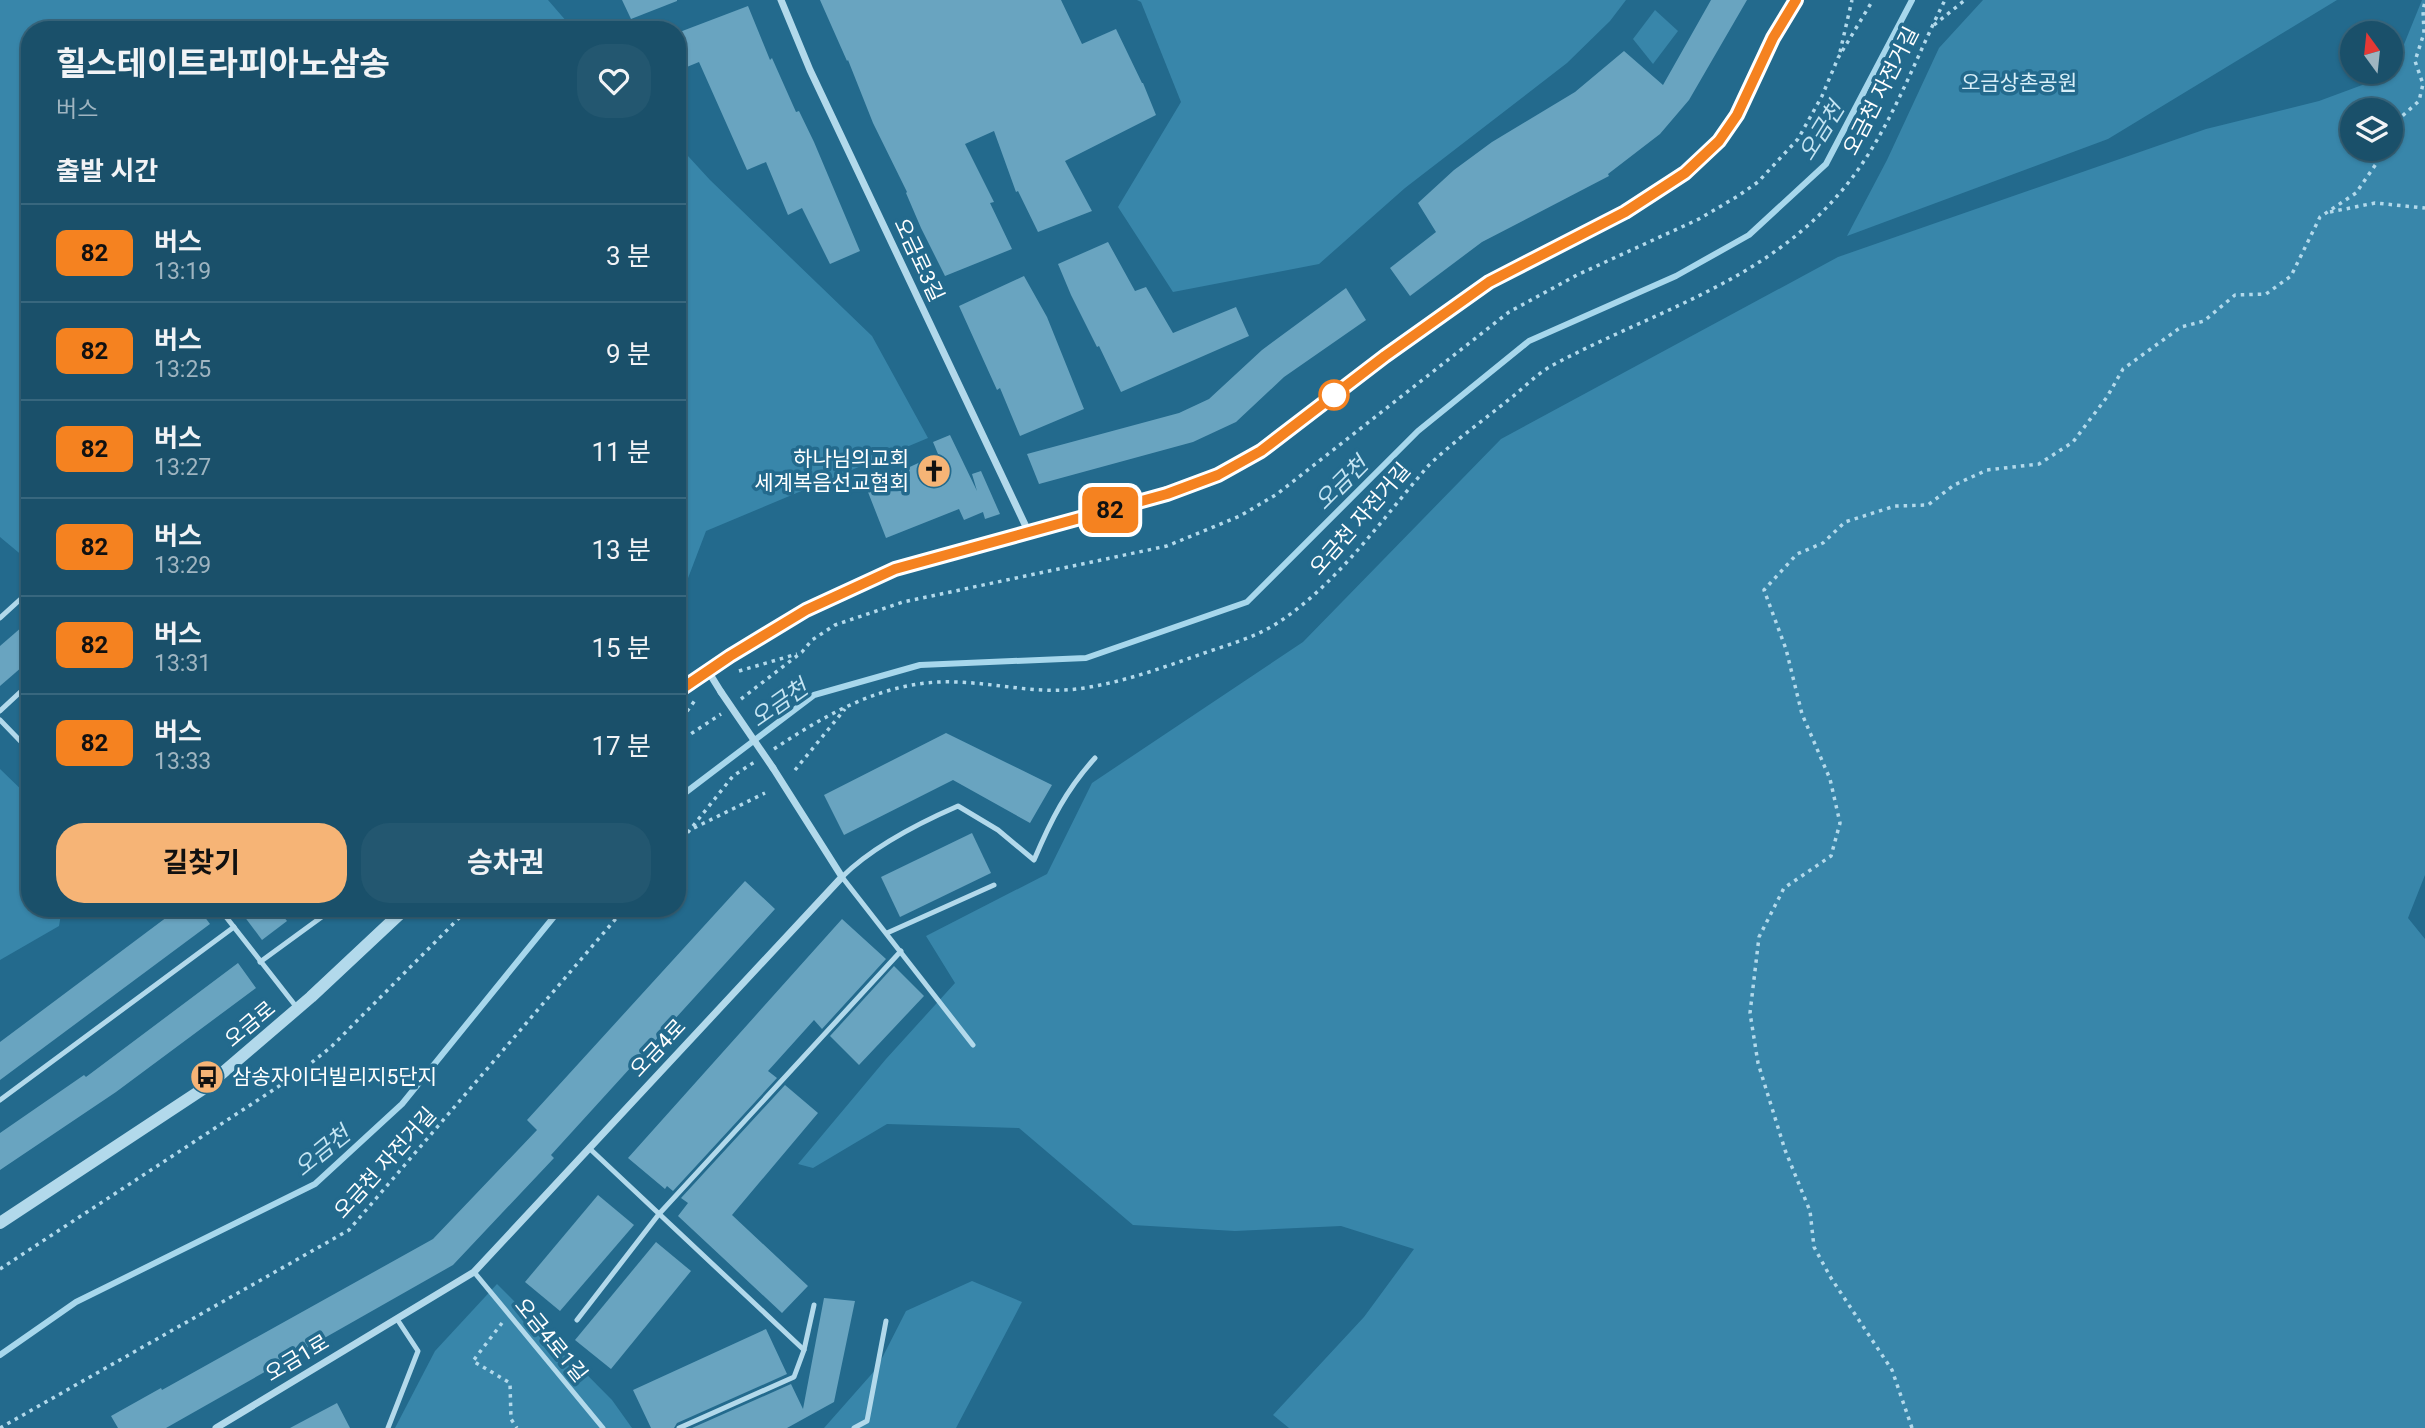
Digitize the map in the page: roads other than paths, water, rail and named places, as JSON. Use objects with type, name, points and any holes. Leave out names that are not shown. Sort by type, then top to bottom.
[{"type":"street","name":"오금로3길","points":[[781,0],[810,70],[1029,533]]},
{"type":"street","points":[[686,686],[806,610],[885,573],[1167,494],[1218,475],[1261,451],[1385,356],[1489,282],[1625,212],[1685,173],[1719,141],[1737,115],[1773,38],[1796,0]]},
{"type":"street","points":[[708,671],[842,877]]},
{"type":"street","name":"오금4로","points":[[397,1319],[474,1272],[842,877]]},
{"type":"street","name":"오금로","points":[[0,1223],[206,1087],[298,1009],[396,917]]},
{"type":"street","name":"오금1로","points":[[216,1428],[397,1319]]},
{"type":"lane","points":[[0,618],[21,599]]},
{"type":"lane","points":[[0,710],[21,691]]},
{"type":"lane","points":[[0,720],[21,742]]},
{"type":"lane","points":[[973,1045],[842,877],[854,865],[925,820],[958,806],[998,830],[1034,860],[1065,794],[1095,758]]},
{"type":"lane","points":[[887,933],[994,885]]},
{"type":"lane","points":[[226,917],[298,1009]]},
{"type":"lane","points":[[260,962],[322,917]]},
{"type":"lane","points":[[0,1100],[234,927]]},
{"type":"lane","points":[[577,1320],[659,1214],[901,951]]},
{"type":"lane","points":[[589,1148],[804,1350]]},
{"type":"lane","name":"오금4로1길","points":[[474,1272],[603,1428]]},
{"type":"lane","points":[[679,1428],[794,1377],[804,1350],[814,1306]]},
{"type":"lane","points":[[388,1428],[418,1352],[397,1319]]},
{"type":"lane","points":[[854,1428],[867,1421],[886,1321]]},
{"type":"waterway","name":"오금천","points":[[686,792],[814,695],[920,665],[1086,658],[1247,602],[1418,431],[1529,341],[1676,276],[1749,235],[1826,164],[1912,0]]},
{"type":"waterway","name":"오금천","points":[[0,1355],[76,1302],[315,1184],[402,1104],[554,917]]},
{"type":"place","name":"하나님의교회 세계복음선교협회","points":[[934,471]]},
{"type":"place","name":"삼송자이더빌리지5단지","points":[[207,1077]]},
{"type":"park label","name":"오금상촌공원","points":[[2019,83]]}]
